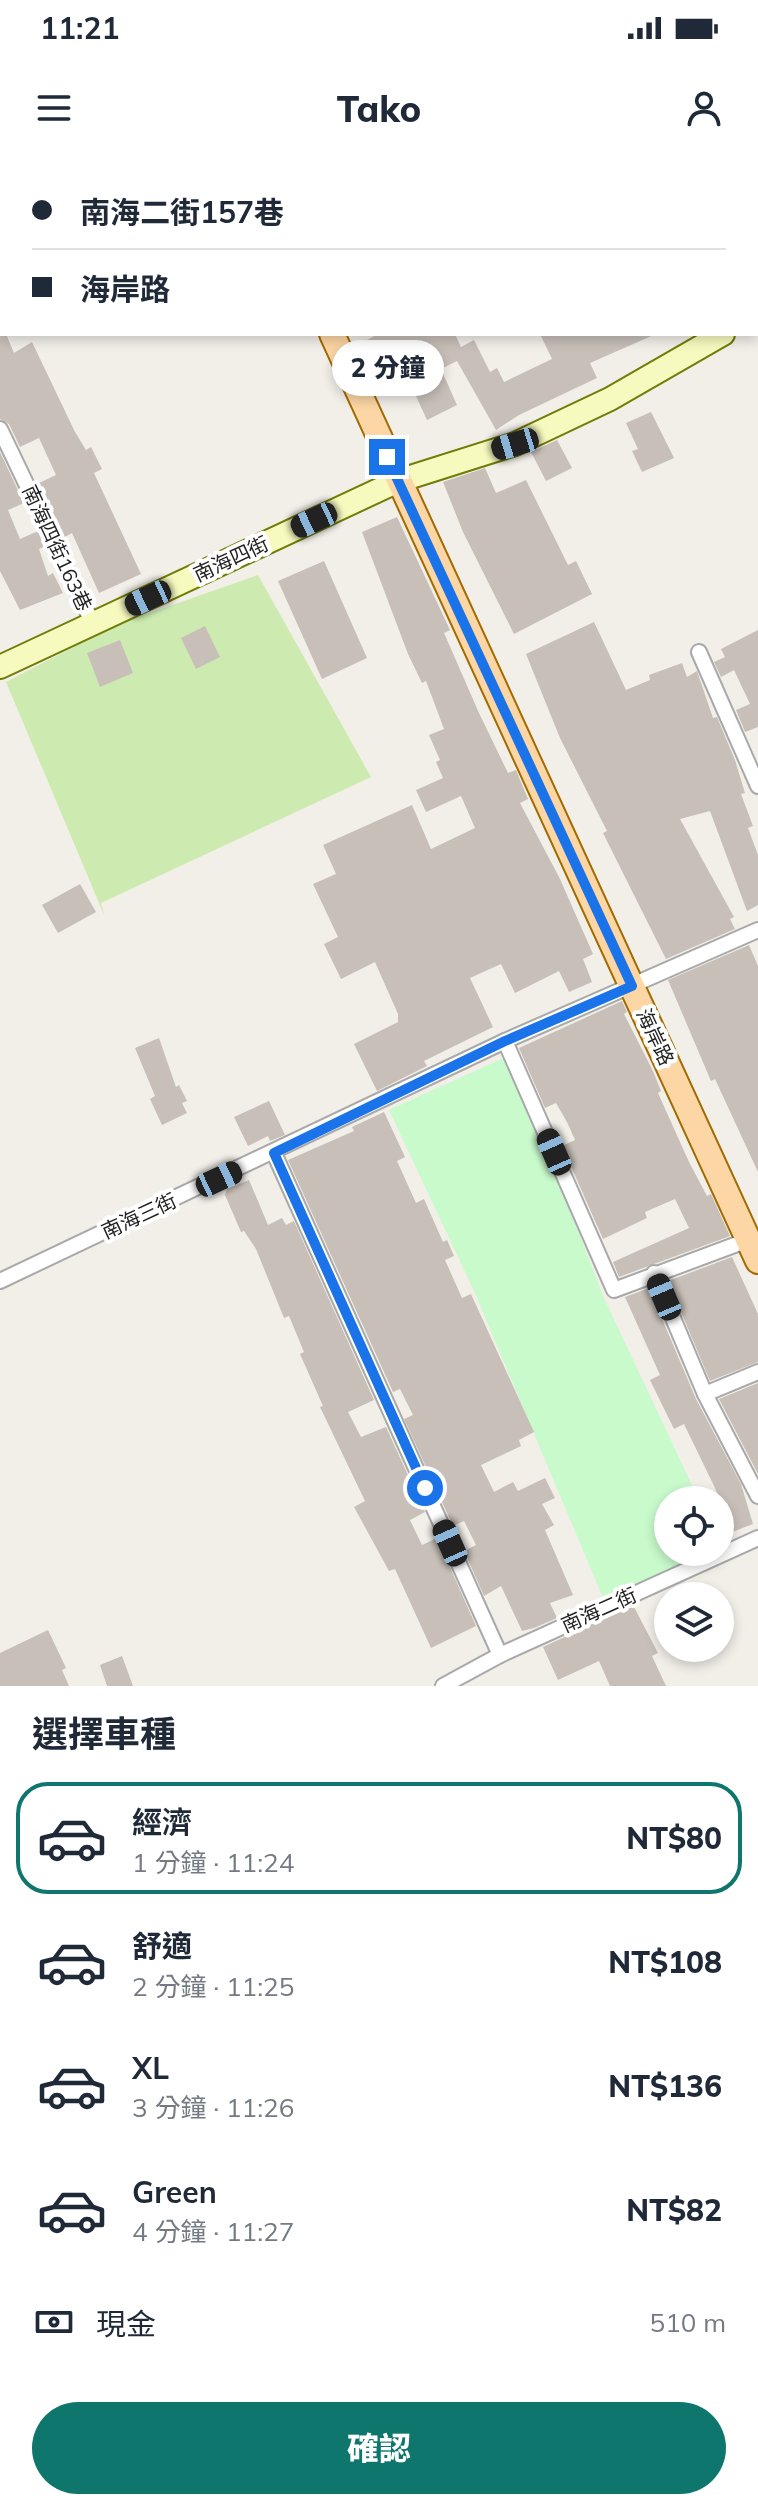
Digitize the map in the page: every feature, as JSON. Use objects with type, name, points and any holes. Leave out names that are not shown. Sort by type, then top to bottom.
[{"type":"main road","name":"海岸路","points":[[333,336],[753,1251]]},
{"type":"street","name":"南海四街","points":[[0,667],[398,481],[515,444],[610,399],[716,336]]},
{"type":"street","name":"南海四街163巷","points":[[0,429],[93,624]]},
{"type":"street","points":[[699,652],[758,786]]},
{"type":"street","name":"南海三街","points":[[0,1281],[505,1041],[758,930]]},
{"type":"street","points":[[505,1041],[614,1290],[654,1273],[753,1251]]},
{"type":"street","points":[[274,1153],[500,1655]]},
{"type":"street","points":[[654,1273],[705,1394],[758,1496]]},
{"type":"street","points":[[705,1394],[758,1372]]},
{"type":"street","name":"南海二街","points":[[443,1686],[500,1655],[758,1538]]},
{"type":"green space","points":[[258,575],[371,777],[101,903],[105,917],[6,682],[118,624]]},
{"type":"green space","points":[[510,1055],[604,1298],[692,1486],[654,1486],[654,1566],[694,1566],[606,1605],[474,1291],[389,1110]]},
{"type":"building","points":[[0,336],[7,336],[14,353],[32,342],[75,432],[86,450],[91,447],[102,469],[94,473],[141,574],[99,593],[72,533],[63,538],[37,484],[56,475],[39,438],[20,447],[9,424],[0,419]]},
{"type":"building","points":[[374,336],[456,336],[461,347],[474,340],[490,372],[497,368],[504,382],[552,359],[541,336],[651,336],[590,363],[597,378],[519,415],[496,430],[457,361],[441,369],[457,405],[427,420],[403,368],[386,377],[367,340]]},
{"type":"building","points":[[651,412],[674,458],[642,472],[632,451],[638,449],[626,423]]},
{"type":"building","points":[[557,440],[572,468],[546,481],[531,452]]},
{"type":"building","points":[[0,452],[24,503],[8,510],[20,539],[38,531],[45,546],[39,549],[48,576],[53,573],[63,593],[20,610],[0,571]]},
{"type":"building","points":[[485,468],[496,493],[526,480],[568,565],[576,561],[592,594],[514,634],[463,532],[443,482]]},
{"type":"building","points":[[397,517],[450,630],[444,633],[479,713],[508,773],[516,770],[528,799],[520,803],[560,879],[593,954],[583,959],[592,982],[569,992],[559,971],[515,993],[501,964],[470,978],[493,1027],[424,1061],[427,1066],[377,1091],[354,1044],[398,1022],[398,1014],[375,962],[341,979],[324,944],[338,937],[313,884],[336,874],[323,845],[412,805],[431,849],[475,828],[461,796],[426,812],[416,790],[443,778],[436,762],[440,760],[429,735],[444,729],[426,681],[422,683],[408,654],[362,532]]},
{"type":"building","points":[[324,561],[367,658],[322,679],[278,581]]},
{"type":"building","points":[[594,622],[626,690],[650,680],[649,675],[682,663],[687,677],[697,671],[713,718],[717,717],[735,760],[745,793],[741,794],[753,826],[748,828],[758,855],[758,905],[747,911],[710,811],[680,819],[734,917],[730,919],[735,929],[666,959],[603,833],[607,831],[560,738],[526,654]]},
{"type":"building","points":[[205,626],[220,657],[196,669],[181,638]]},
{"type":"building","points":[[758,630],[758,727],[745,732],[736,710],[750,704],[734,670],[721,677],[714,662],[725,657],[721,649]]},
{"type":"building","points":[[120,640],[133,673],[100,687],[87,653]]},
{"type":"building","points":[[80,884],[96,912],[58,933],[42,905]]},
{"type":"building","points":[[749,945],[758,966],[758,1172],[715,1079],[711,1081],[668,980]]},
{"type":"building","points":[[622,1001],[627,1012],[624,1014],[653,1071],[661,1091],[658,1093],[689,1162],[707,1196],[711,1194],[730,1236],[619,1277],[613,1262],[689,1228],[675,1199],[645,1212],[647,1218],[603,1239],[562,1146],[575,1140],[556,1103],[545,1108],[519,1048]]},
{"type":"building","points":[[159,1038],[176,1087],[179,1085],[187,1101],[182,1103],[187,1113],[162,1125],[150,1099],[155,1096],[135,1048]]},
{"type":"building","points":[[269,1101],[285,1135],[270,1141],[268,1136],[248,1146],[234,1117]]},
{"type":"building","points":[[384,1112],[405,1157],[397,1161],[416,1203],[424,1199],[443,1242],[447,1240],[454,1256],[445,1260],[462,1298],[471,1294],[534,1432],[519,1440],[521,1446],[481,1465],[494,1492],[513,1482],[518,1491],[545,1478],[555,1498],[542,1504],[554,1525],[545,1530],[573,1595],[550,1603],[557,1618],[534,1628],[522,1631],[501,1586],[484,1596],[464,1551],[476,1545],[464,1521],[453,1526],[404,1419],[413,1415],[400,1389],[393,1392],[288,1160],[354,1131],[352,1127]]},
{"type":"building","points":[[249,1180],[268,1225],[282,1218],[286,1225],[294,1221],[374,1400],[348,1412],[361,1437],[386,1427],[425,1512],[410,1520],[422,1545],[437,1538],[476,1626],[431,1648],[395,1569],[389,1571],[354,1507],[365,1501],[320,1407],[323,1406],[300,1354],[304,1352],[289,1316],[284,1318],[256,1249],[244,1231],[241,1232],[225,1195],[227,1189]]},
{"type":"building","points":[[732,1257],[758,1314],[758,1362],[710,1381],[668,1281]]},
{"type":"building","points":[[649,1288],[696,1399],[741,1484],[753,1524],[734,1531],[734,1486],[714,1486],[684,1424],[674,1429],[650,1380],[660,1375],[625,1297]]},
{"type":"building","points":[[758,1383],[758,1474],[719,1399]]},
{"type":"building","points":[[633,1605],[654,1645],[652,1656],[666,1686],[610,1686],[599,1661],[558,1680],[543,1647]]},
{"type":"building","points":[[48,1630],[66,1668],[62,1670],[69,1686],[0,1686],[0,1653]]},
{"type":"building","points":[[122,1656],[133,1686],[107,1686],[100,1665]]},
{"type":"route","points":[[387,457],[632,986],[505,1041],[274,1153],[425,1488]]}]
